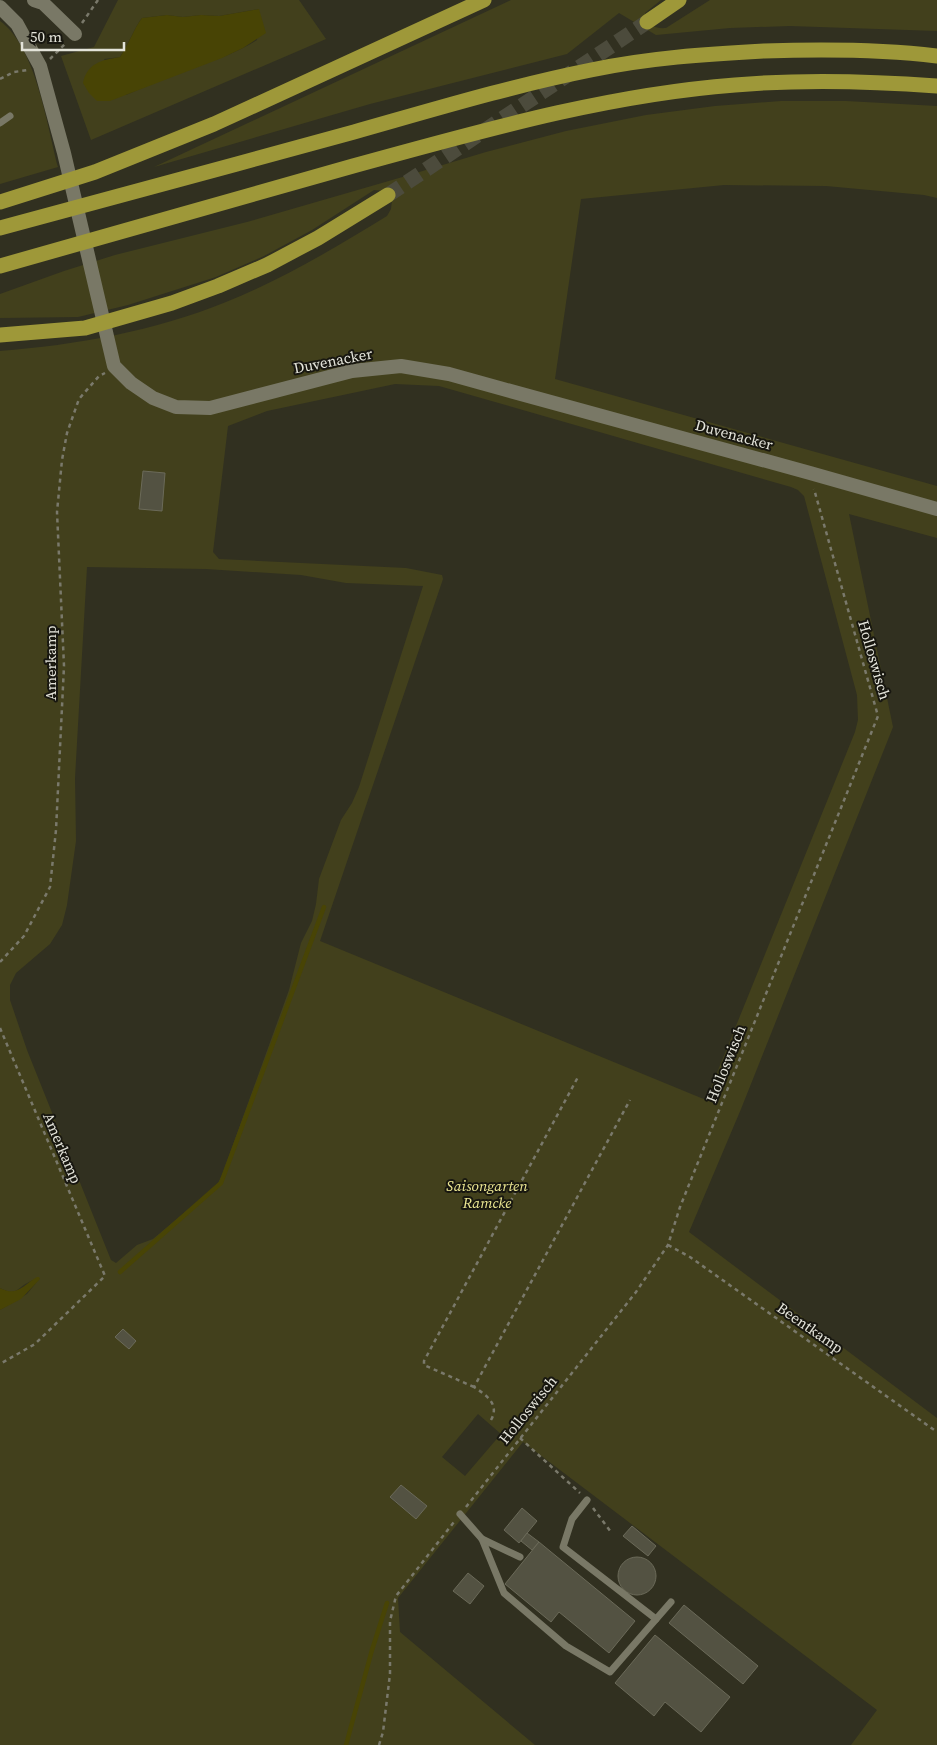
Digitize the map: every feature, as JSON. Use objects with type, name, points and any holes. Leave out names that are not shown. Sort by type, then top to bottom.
[{"type":"highway","points":[[0,202],[95,172],[214,124],[484,0]]},
{"type":"highway","points":[[647,22],[679,0]]},
{"type":"highway","points":[[0,228],[164,185],[455,104],[592,70],[669,58],[792,50],[906,52],[937,56]]},
{"type":"highway","points":[[0,266],[466,135],[614,101],[735,85],[846,81],[937,86]]},
{"type":"highway","points":[[0,335],[85,328],[209,290],[267,265],[309,243],[388,195]]},
{"type":"street","points":[[34,0],[42,3],[75,34]]},
{"type":"street","points":[[0,7],[17,24],[40,66],[64,153],[114,366]]},
{"type":"street","name":"Duvenacker","points":[[114,366],[131,383],[153,398],[176,407],[210,408],[352,371],[401,366],[458,377],[810,473],[937,510]]},
{"type":"lane","points":[[0,123],[10,116]]},
{"type":"lane","points":[[587,1500],[572,1518],[564,1547],[656,1619]]},
{"type":"lane","points":[[460,1514],[482,1539],[504,1593],[566,1646],[610,1672],[671,1602]]},
{"type":"lane","points":[[482,1539],[520,1557]]},
{"type":"path","points":[[51,59],[75,34],[98,0]]},
{"type":"path","points":[[0,79],[14,72],[27,70]]},
{"type":"path","name":"Amerkamp","points":[[0,962],[24,936],[50,887],[56,830],[64,666],[58,512],[62,460],[67,433],[79,399],[99,376],[114,366]]},
{"type":"path","name":"Holloswisch","points":[[379,1745],[383,1732],[390,1674],[390,1621],[396,1596],[636,1292],[668,1245],[683,1198],[878,716],[810,473]]},
{"type":"path","name":"Amerkamp","points":[[0,1028],[105,1276],[35,1344],[1,1363]]},
{"type":"path","points":[[491,1420],[494,1411],[488,1396],[474,1387],[424,1365],[424,1361],[578,1077]]},
{"type":"path","points":[[474,1387],[630,1100]]},
{"type":"path","name":"Beentkamp","points":[[668,1245],[690,1257],[937,1432]]},
{"type":"path","points":[[520,1438],[587,1500],[611,1532]]},
{"type":"green space","points":[[118,0],[299,0],[326,39],[91,140],[61,56],[94,47]],"holes":[[[259,9],[257,40],[231,53],[126,95],[104,59],[120,57],[142,18],[167,15],[183,17],[219,16]]]},
{"type":"green space","points":[[511,0],[661,0],[645,13],[649,23],[655,27],[666,28],[710,0],[937,0],[937,31],[790,26],[730,28],[656,35],[619,13],[567,54],[370,104],[154,167]]},
{"type":"green space","points":[[0,21],[12,33],[23,49],[31,68],[44,109],[58,167],[0,184]]},
{"type":"green space","name":"Saisongarten Ramcke","points":[[781,101],[846,101],[937,106],[937,198],[924,195],[826,186],[724,185],[581,199],[555,379],[937,486],[937,538],[849,514],[893,727],[741,1109],[689,1232],[937,1418],[937,1745],[851,1745],[877,1710],[523,1442],[398,1598],[400,1632],[535,1745],[0,1745],[0,1310],[27,1294],[40,1278],[30,1281],[13,1292],[0,1288],[0,351],[86,341],[143,329],[226,302],[288,273],[387,216],[391,209],[392,201],[384,191],[374,190],[312,230],[264,256],[216,277],[128,305],[78,317],[0,318],[0,294],[115,255],[247,222],[486,152],[566,131],[646,115],[715,106]],"holes":[[[395,384],[439,386],[791,487],[798,490],[804,496],[857,695],[858,720],[855,732],[706,1100],[320,941],[443,579],[442,575],[406,568],[219,559],[213,552],[228,426],[267,411]],[[87,567],[206,569],[301,575],[346,583],[423,586],[359,787],[352,803],[341,820],[319,879],[312,921],[301,943],[289,990],[222,1175],[217,1185],[153,1239],[137,1245],[116,1263],[111,1260],[27,1050],[10,1000],[10,985],[16,973],[50,944],[62,925],[67,905],[76,841],[75,778]],[[478,1414],[501,1434],[465,1476],[442,1457]],[[401,1485],[426,1506],[416,1519],[390,1498]]]},
{"type":"shaded area","points":[[259,9],[266,33],[243,48],[222,58],[110,101],[97,101],[83,83],[88,71],[96,64],[120,57],[142,18],[167,15],[183,17],[219,16]]},
{"type":"shaded area","points":[[37,1277],[40,1279],[21,1299],[0,1310],[0,1288],[15,1291]]},
{"type":"building","points":[[143,471],[165,473],[162,511],[139,509]]},
{"type":"building","points":[[123,1329],[136,1341],[129,1349],[115,1337]]},
{"type":"building","points":[[401,1485],[427,1506],[416,1519],[390,1497]]},
{"type":"building","points":[[522,1508],[537,1521],[519,1543],[504,1530]]},
{"type":"building","points":[[632,1526],[656,1546],[648,1556],[623,1536]]},
{"type":"building","points":[[527,1533],[539,1542],[532,1550],[521,1541]]},
{"type":"building","points":[[539,1542],[635,1621],[609,1653],[559,1612],[551,1622],[505,1584]]},
{"type":"building","points":[[637,1557],[651,1562],[656,1576],[651,1590],[637,1595],[623,1590],[618,1576],[623,1562]]},
{"type":"building","points":[[468,1573],[484,1586],[470,1604],[453,1591]]},
{"type":"building","points":[[684,1605],[758,1666],[743,1684],[669,1623]]},
{"type":"building","points":[[655,1635],[730,1697],[701,1732],[665,1702],[654,1716],[615,1683]]},
{"type":"waterway","points":[[120,1272],[221,1183],[324,907]]},
{"type":"waterway","points":[[346,1745],[387,1603]]},
{"type":"tunnel","points":[[388,195],[647,22]]}]
